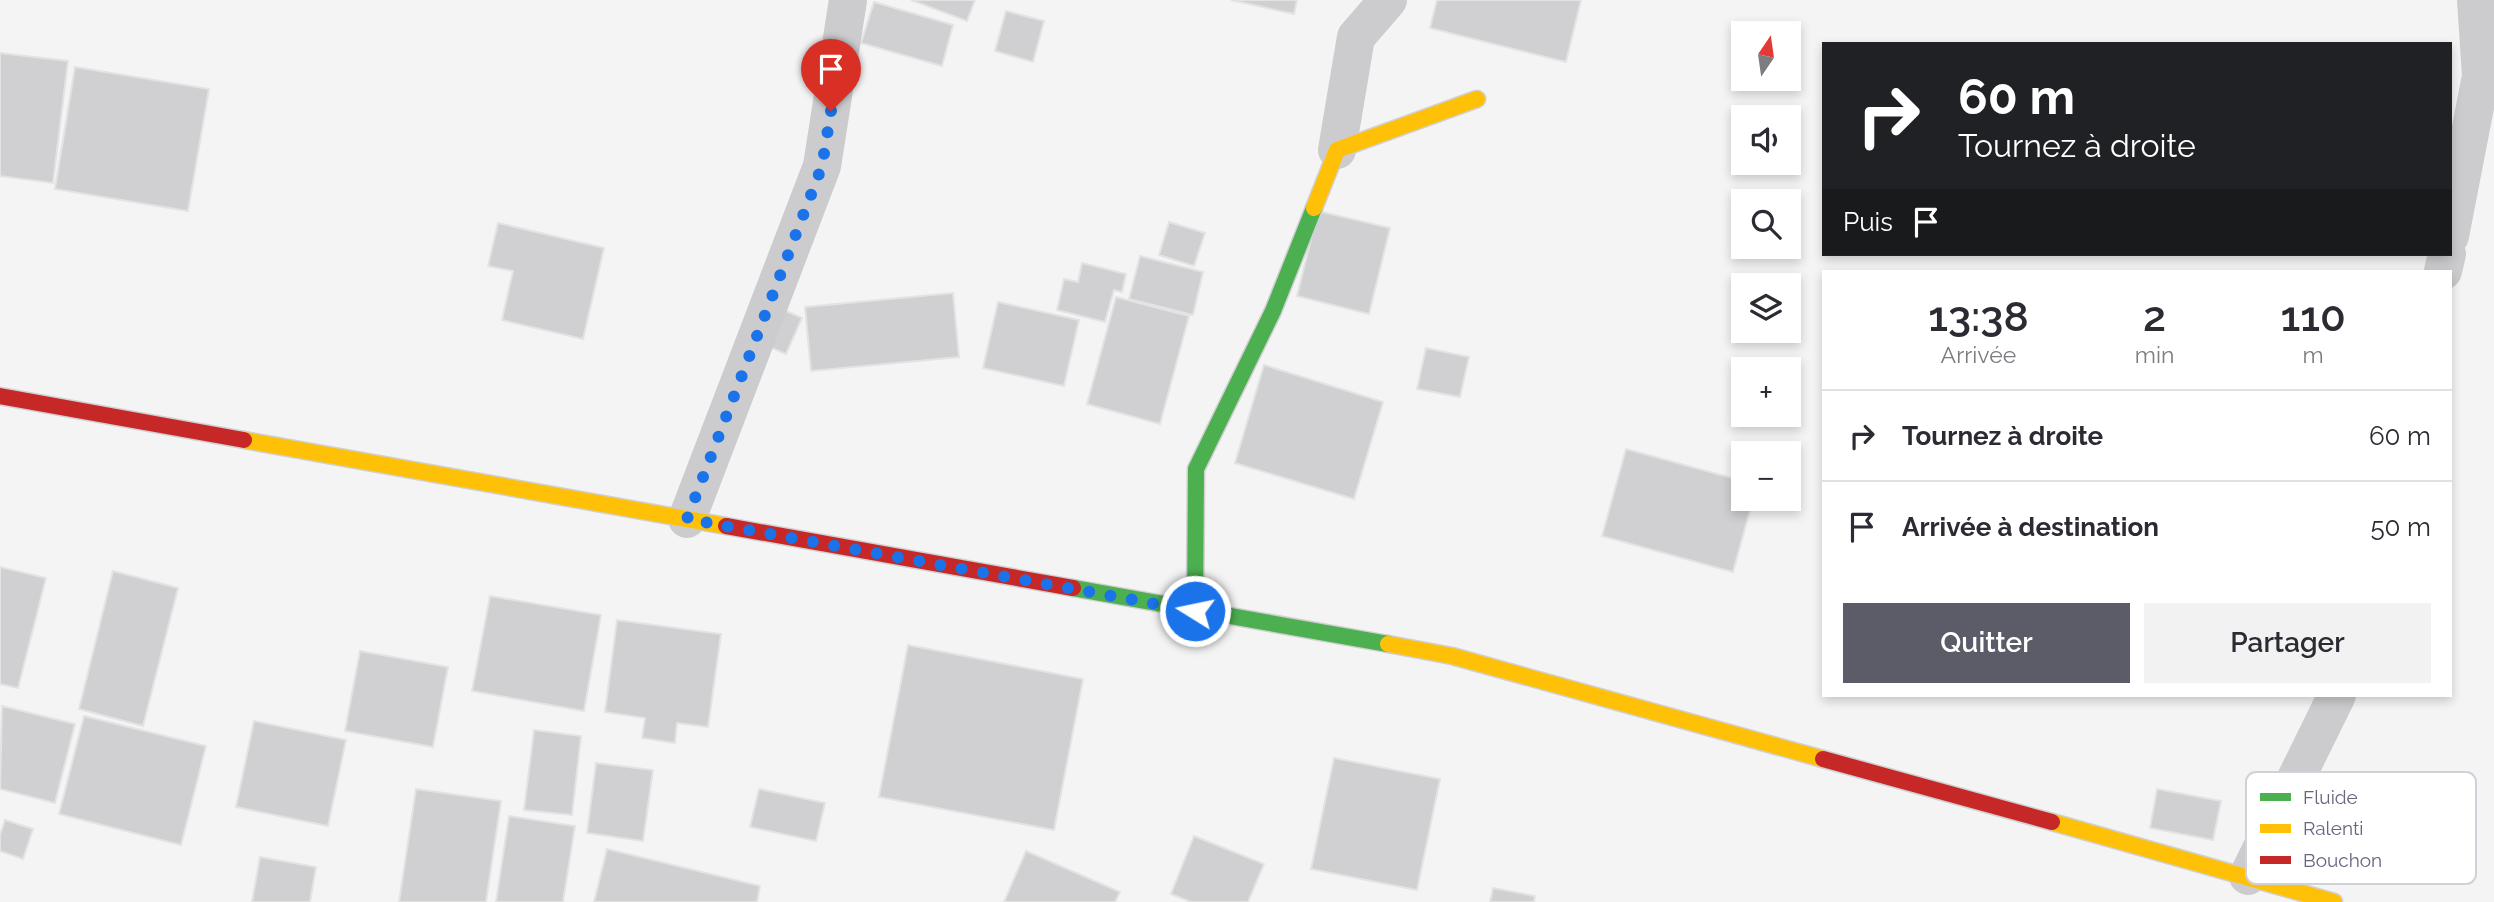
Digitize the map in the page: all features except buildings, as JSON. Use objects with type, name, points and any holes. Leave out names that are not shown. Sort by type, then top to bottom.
[{"type":"main road","points":[[1195,611],[1196,469],[1273,311],[1337,150],[1477,99]]},
{"type":"main road","points":[[0,396],[1452,656],[2246,875]]},
{"type":"main road","points":[[2274,884],[2333,902]]},
{"type":"street","points":[[687,519],[822,166],[848,0]]},
{"type":"street","points":[[1337,150],[1356,37],[1388,0]]},
{"type":"street","points":[[2452,226],[2481,76],[2476,0]]},
{"type":"street","points":[[2299,772],[2336,697]]},
{"type":"traffic: fast","points":[[1195,611],[1196,469],[1273,311],[1314,208]]},
{"type":"traffic: fast","points":[[1073,588],[1388,644]]},
{"type":"traffic: slow","points":[[1314,208],[1337,150],[1477,99]]},
{"type":"traffic: slow","points":[[244,440],[726,526]]},
{"type":"traffic: slow","points":[[1388,644],[1452,656],[1823,759]]},
{"type":"traffic: slow","points":[[2052,822],[2246,877]]},
{"type":"traffic: slow","points":[[2271,884],[2334,902]]},
{"type":"traffic: jam","points":[[0,396],[244,440]]},
{"type":"traffic: jam","points":[[726,526],[1073,588]]},
{"type":"traffic: jam","points":[[1823,759],[2052,822]]},
{"type":"route","points":[[831,111],[822,166],[687,519],[1195,611]]}]
